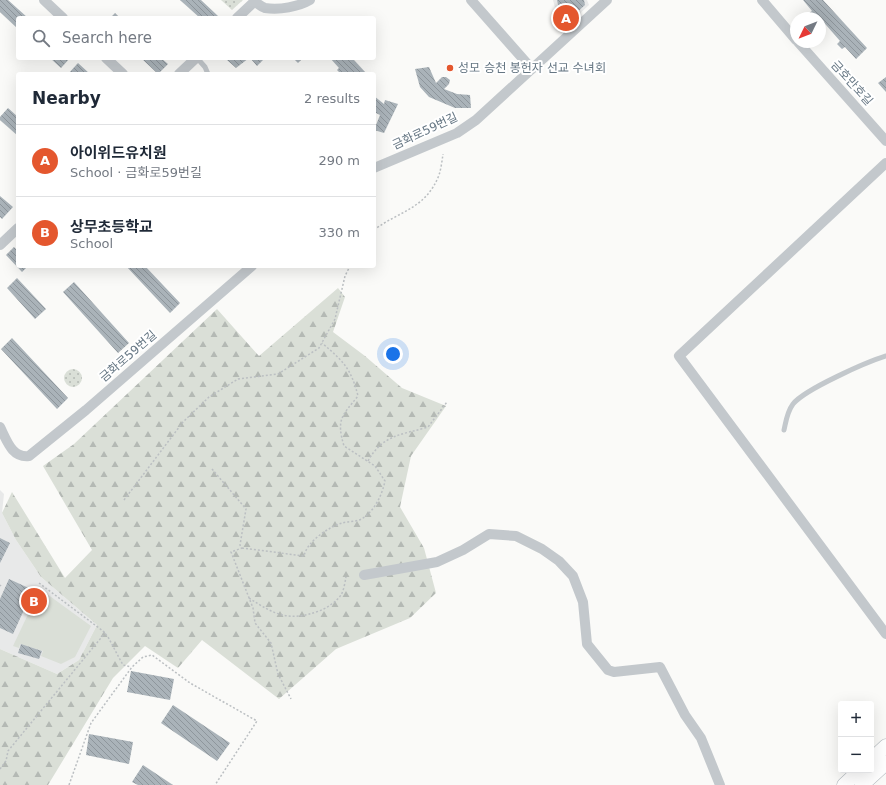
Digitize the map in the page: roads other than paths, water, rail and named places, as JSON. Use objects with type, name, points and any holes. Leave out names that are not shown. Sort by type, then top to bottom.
[{"type":"street","points":[[44,0],[61,16]]},
{"type":"street","points":[[239,16],[255,1],[264,8],[282,8],[294,7],[310,0]]},
{"type":"street","points":[[471,0],[532,69]]},
{"type":"street","name":"금화로59번길","points":[[376,167],[457,133],[490,108],[607,0]]},
{"type":"street","points":[[762,0],[790,33]]},
{"type":"street","name":"금호만호길","points":[[803,48],[886,141]]},
{"type":"street","points":[[108,60],[121,72]]},
{"type":"street","points":[[181,72],[194,60]]},
{"type":"street","points":[[886,163],[679,356],[886,634]]},
{"type":"street","points":[[0,245],[16,230]]},
{"type":"street","name":"금화로59번길","points":[[0,427],[13,452],[18,455],[29,456],[38,450],[250,268]]},
{"type":"street","points":[[364,575],[437,562],[463,550],[489,534],[516,536],[542,549],[559,561],[573,576],[583,602],[587,644],[608,670],[614,672],[660,667],[685,715],[701,738],[720,785]]},
{"type":"street","points":[[874,757],[886,746]]},
{"type":"street","points":[[862,785],[886,763]]},
{"type":"street","points":[[844,785],[857,773]]},
{"type":"lane","points":[[198,60],[205,67],[207,72]]},
{"type":"lane","points":[[784,430],[789,411],[793,404],[806,393],[863,365],[886,356]]},
{"type":"place","name":"아이위드유치원","points":[[566,18]]},
{"type":"place","name":"성모 승천 봉헌자 선교 수녀회","points":[[450,68]]},
{"type":"place","name":"상무초등학교","points":[[34,601]]}]
